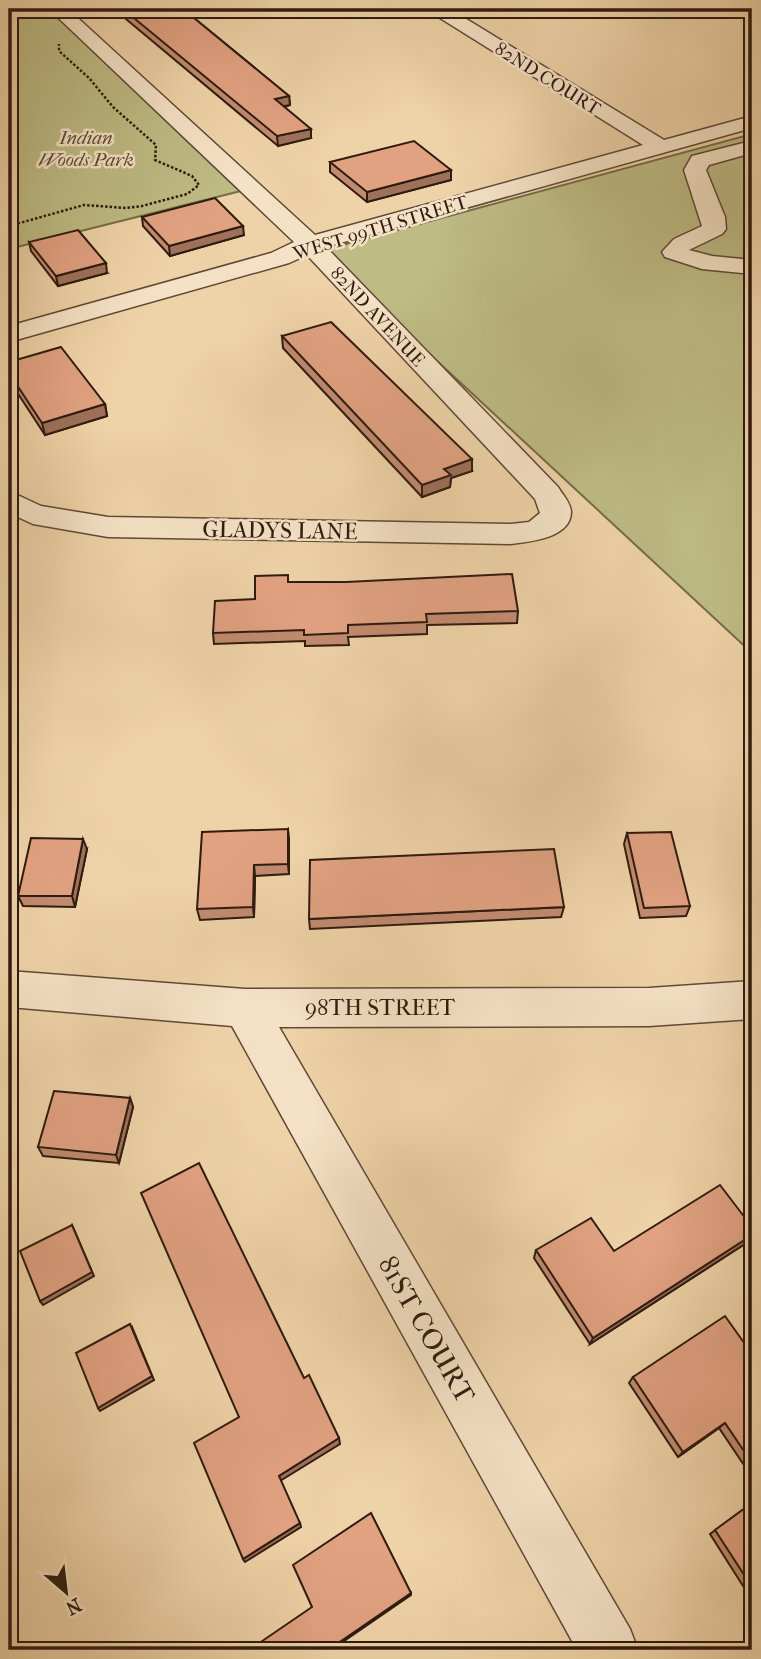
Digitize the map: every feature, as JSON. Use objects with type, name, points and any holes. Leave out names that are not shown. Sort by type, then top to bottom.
[{"type":"street","name":"82ND AVENUE","points":[[58,9],[310,244],[547,494],[555,504],[557,512],[553,521]]},
{"type":"street","points":[[446,14],[480,12]]},
{"type":"street","name":"82ND COURT","points":[[446,14],[659,146]]},
{"type":"street","name":"WEST 99TH STREET","points":[[9,334],[280,258],[310,244],[752,122]]},
{"type":"street","points":[[752,146],[700,161],[695,170],[713,218],[714,229],[682,244],[674,252],[700,264],[752,267]]},
{"type":"street","name":"GLADYS LANE","points":[[9,500],[33,514],[108,527],[510,534],[541,529],[553,521]]},
{"type":"street","name":"98TH STREET","points":[[9,989],[245,1007],[649,1007],[752,1000]]},
{"type":"street","name":"81ST COURT","points":[[245,1007],[609,1650]]},
{"type":"path","points":[[9,226],[84,205],[127,208],[142,206],[187,194],[198,185],[192,176],[155,160],[156,145],[113,107],[89,78],[59,51],[61,37]]},
{"type":"green space","name":"Indian Woods Park","points":[[9,9],[50,9],[245,190],[9,249]]},
{"type":"green space","points":[[752,134],[752,653],[338,269],[327,252],[331,248]]},
{"type":"building","points":[[123,9],[183,9],[289,96],[275,99],[311,129],[277,136]]},
{"type":"building","points":[[414,141],[451,170],[367,192],[330,162]]},
{"type":"building","points":[[215,198],[243,226],[169,246],[142,217]]},
{"type":"building","points":[[78,230],[106,263],[56,276],[29,242]]},
{"type":"building","points":[[331,322],[472,459],[444,469],[451,475],[422,485],[282,336]]},
{"type":"building","points":[[61,347],[105,404],[42,423],[9,373],[9,362]]},
{"type":"building","points":[[512,574],[518,611],[426,614],[427,622],[348,625],[348,633],[304,635],[304,630],[213,633],[215,601],[255,599],[255,576],[288,575],[288,582],[346,582]]},
{"type":"building","points":[[288,829],[288,864],[254,865],[253,907],[197,909],[202,832]]},
{"type":"building","points":[[671,832],[690,906],[644,908],[627,833]]},
{"type":"building","points":[[31,838],[83,839],[72,896],[18,896]]},
{"type":"building","points":[[554,849],[564,907],[309,919],[310,860]]},
{"type":"building","points":[[54,1091],[130,1098],[116,1155],[38,1147]]},
{"type":"building","points":[[199,1163],[304,1378],[309,1375],[339,1438],[279,1476],[300,1523],[243,1559],[194,1443],[239,1417],[141,1193]]},
{"type":"building","points":[[720,1185],[752,1227],[752,1235],[593,1338],[536,1250],[591,1218],[614,1251]]},
{"type":"building","points":[[72,1225],[92,1272],[40,1301],[20,1251]]},
{"type":"building","points":[[725,1316],[752,1354],[752,1463],[725,1423],[683,1452],[633,1377]]},
{"type":"building","points":[[130,1324],[152,1376],[98,1408],[76,1353]]},
{"type":"building","points":[[752,1503],[752,1587],[715,1530]]},
{"type":"building","points":[[371,1513],[411,1593],[328,1650],[249,1650],[312,1607],[293,1565]]}]
